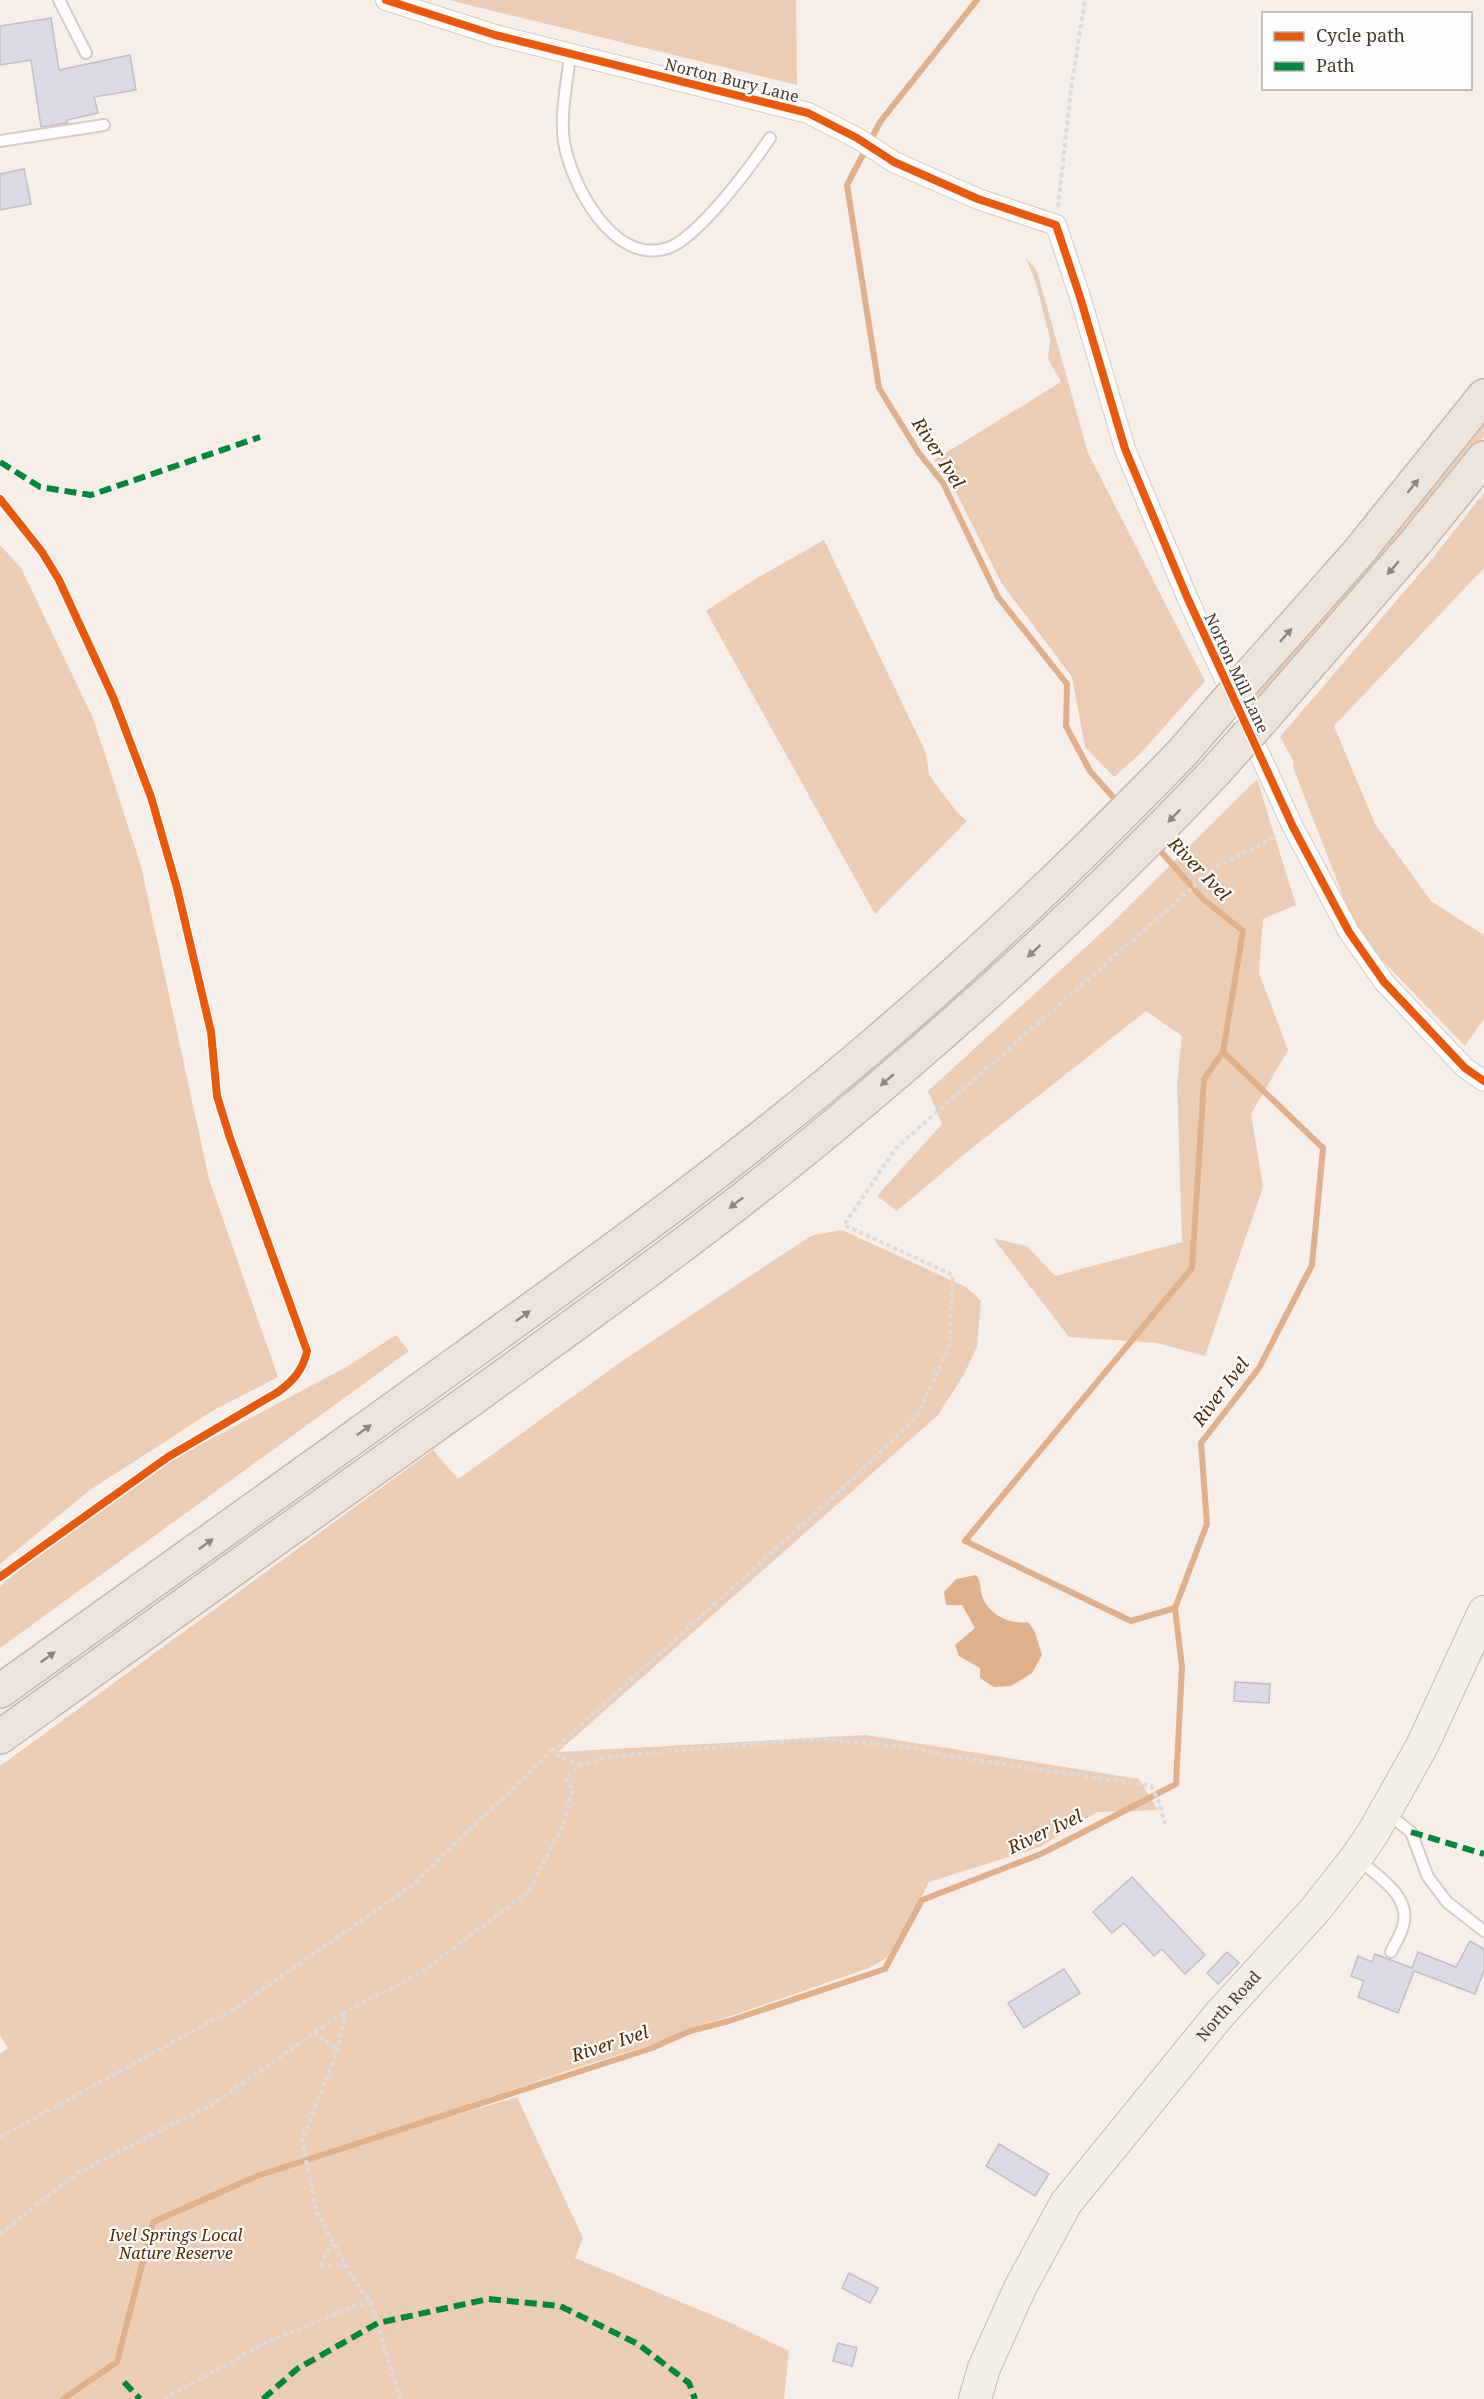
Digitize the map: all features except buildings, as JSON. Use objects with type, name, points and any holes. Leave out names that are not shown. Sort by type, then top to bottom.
[{"type":"highway","points":[[0,1691],[681,1200],[771,1130],[884,1036],[994,938],[1090,847],[1182,753],[1358,553],[1484,396]]},
{"type":"highway","points":[[0,1737],[596,1309],[703,1230],[830,1130],[1014,970],[1117,873],[1214,773],[1415,543],[1484,458]]},
{"type":"main road","name":"North Road","points":[[975,2399],[984,2368],[1020,2288],[1066,2203],[1219,2015],[1314,1910],[1356,1858],[1422,1746],[1484,1612]]},
{"type":"street","name":"Norton Bury Lane","points":[[386,0],[495,35],[570,55],[808,112],[857,138],[894,162],[978,199],[1056,225]]},
{"type":"street","name":"Norton Mill Lane","points":[[1056,225],[1125,449],[1187,597],[1293,827],[1348,932],[1384,981],[1465,1068],[1484,1081]]},
{"type":"lane","points":[[59,0],[86,53]]},
{"type":"lane","points":[[570,55],[563,118],[564,140],[569,163],[599,220],[613,234],[627,243],[644,249],[657,250],[670,247],[684,238],[712,212],[740,180],[770,138]]},
{"type":"lane","points":[[0,141],[104,125]]},
{"type":"lane","points":[[1385,1812],[1411,1832],[1428,1877],[1447,1902],[1484,1931]]},
{"type":"lane","points":[[1356,1858],[1392,1888],[1399,1897],[1404,1911],[1404,1924],[1391,1952]]},
{"type":"path","points":[[1056,225],[1071,89],[1085,0]]},
{"type":"path","points":[[0,2137],[237,2007],[411,1886],[552,1751],[843,1488],[917,1416],[949,1347],[953,1275],[844,1225],[896,1148],[1216,867],[1293,827]]},
{"type":"path","points":[[0,2234],[77,2173],[213,2104],[345,2012],[420,1972],[529,1891],[564,1823],[573,1789],[565,1779],[581,1765],[604,1758],[665,1751],[825,1739],[908,1747],[949,1756],[1150,1786],[1160,1802],[1165,1824]]},
{"type":"path","points":[[552,1751],[581,1765]]},
{"type":"path","points":[[345,2012],[338,2050],[302,2140],[316,2211],[355,2282],[370,2300],[400,2399]]},
{"type":"path","points":[[314,2032],[338,2050]]},
{"type":"path","points":[[333,2242],[319,2266],[345,2264]]},
{"type":"path","points":[[164,2399],[267,2342],[370,2300]]},
{"type":"green space","points":[[449,0],[796,0],[797,85]]},
{"type":"green space","points":[[1026,258],[1037,271],[1088,453],[1205,681],[1141,753],[1114,777],[1085,747],[1072,677],[1002,584],[952,484],[934,460],[1061,382],[1048,359],[1050,339],[1036,283]]},
{"type":"green space","points":[[1484,419],[1484,436],[1456,472],[1258,704],[1251,698]]},
{"type":"green space","points":[[1484,493],[1484,568],[1334,726],[1375,824],[1432,902],[1484,935],[1484,1019],[1465,1046],[1379,957],[1354,924],[1294,770],[1293,760],[1280,737],[1432,559]]},
{"type":"green space","points":[[824,540],[926,753],[929,775],[956,811],[967,821],[875,914],[706,611],[752,581]]},
{"type":"green space","points":[[0,545],[21,568],[93,718],[141,866],[209,1179],[278,1377],[214,1410],[90,1490],[0,1564]]},
{"type":"green space","points":[[1257,779],[1296,905],[1263,919],[1259,973],[1288,1050],[1251,1114],[1263,1187],[1205,1356],[1157,1343],[1069,1337],[993,1238],[1027,1246],[1055,1276],[1182,1242],[1177,1083],[1182,1036],[1146,1011],[967,1152],[897,1211],[877,1196],[942,1124],[928,1091],[1111,924]]},
{"type":"green space","name":"Ivel Springs Local Nature Reserve","points":[[842,1230],[966,1287],[981,1301],[977,1347],[963,1376],[938,1415],[558,1752],[866,1735],[1139,1779],[1158,1810],[1097,1812],[1040,1847],[929,1882],[892,1955],[869,1968],[731,2016],[689,2028],[660,2042],[576,2068],[328,2153],[517,2097],[583,2238],[575,2258],[731,2323],[789,2351],[784,2399],[0,2399],[0,2054],[8,2048],[0,2035],[0,1766],[433,1450],[458,1479],[625,1359],[791,1249],[813,1235]]},
{"type":"green space","points":[[396,1335],[409,1351],[0,1648],[0,1586],[59,1538],[170,1461],[348,1366]]},
{"type":"shaded area","points":[[976,1575],[983,1598],[995,1614],[1015,1622],[1028,1622],[1035,1632],[1042,1655],[1032,1673],[1011,1686],[994,1687],[980,1678],[980,1668],[959,1656],[955,1645],[975,1628],[962,1605],[946,1605],[944,1592],[956,1579]]},
{"type":"waterway","name":"River Ivel","points":[[977,0],[880,122],[847,185],[879,388],[919,453],[943,483],[998,597],[1067,684],[1066,726],[1090,771],[1120,805]]},
{"type":"waterway","name":"River Ivel","points":[[63,2399],[117,2362],[153,2222],[257,2176],[652,2048],[690,2031],[729,2021],[885,1969],[922,1900],[1041,1854],[1176,1784],[1182,1667],[1175,1608],[1207,1524],[1201,1443],[1259,1368],[1312,1265],[1323,1148],[1223,1052],[1243,931],[1203,899],[1156,846]]},
{"type":"waterway","points":[[1175,1608],[1131,1621],[965,1541],[1192,1268],[1204,1079],[1223,1052]]},
{"type":"marked path","points":[[0,462],[40,487],[91,495],[260,437]]},
{"type":"marked path","points":[[1411,1832],[1484,1854]]},
{"type":"marked path","points":[[263,2399],[297,2369],[378,2323],[488,2299],[560,2306],[638,2344],[689,2383],[695,2399]]},
{"type":"marked path","points":[[124,2382],[140,2399]]},
{"type":"cycle path","points":[[386,0],[495,35],[808,113],[857,138],[894,162],[978,199],[1056,225],[1125,449],[1187,597],[1293,827],[1349,932],[1384,982],[1465,1068],[1484,1081]]},
{"type":"cycle path","points":[[0,499],[42,552],[59,580],[113,697],[151,797],[177,888],[211,1032],[217,1096],[307,1351],[297,1374],[278,1392],[168,1457],[0,1577]]}]
